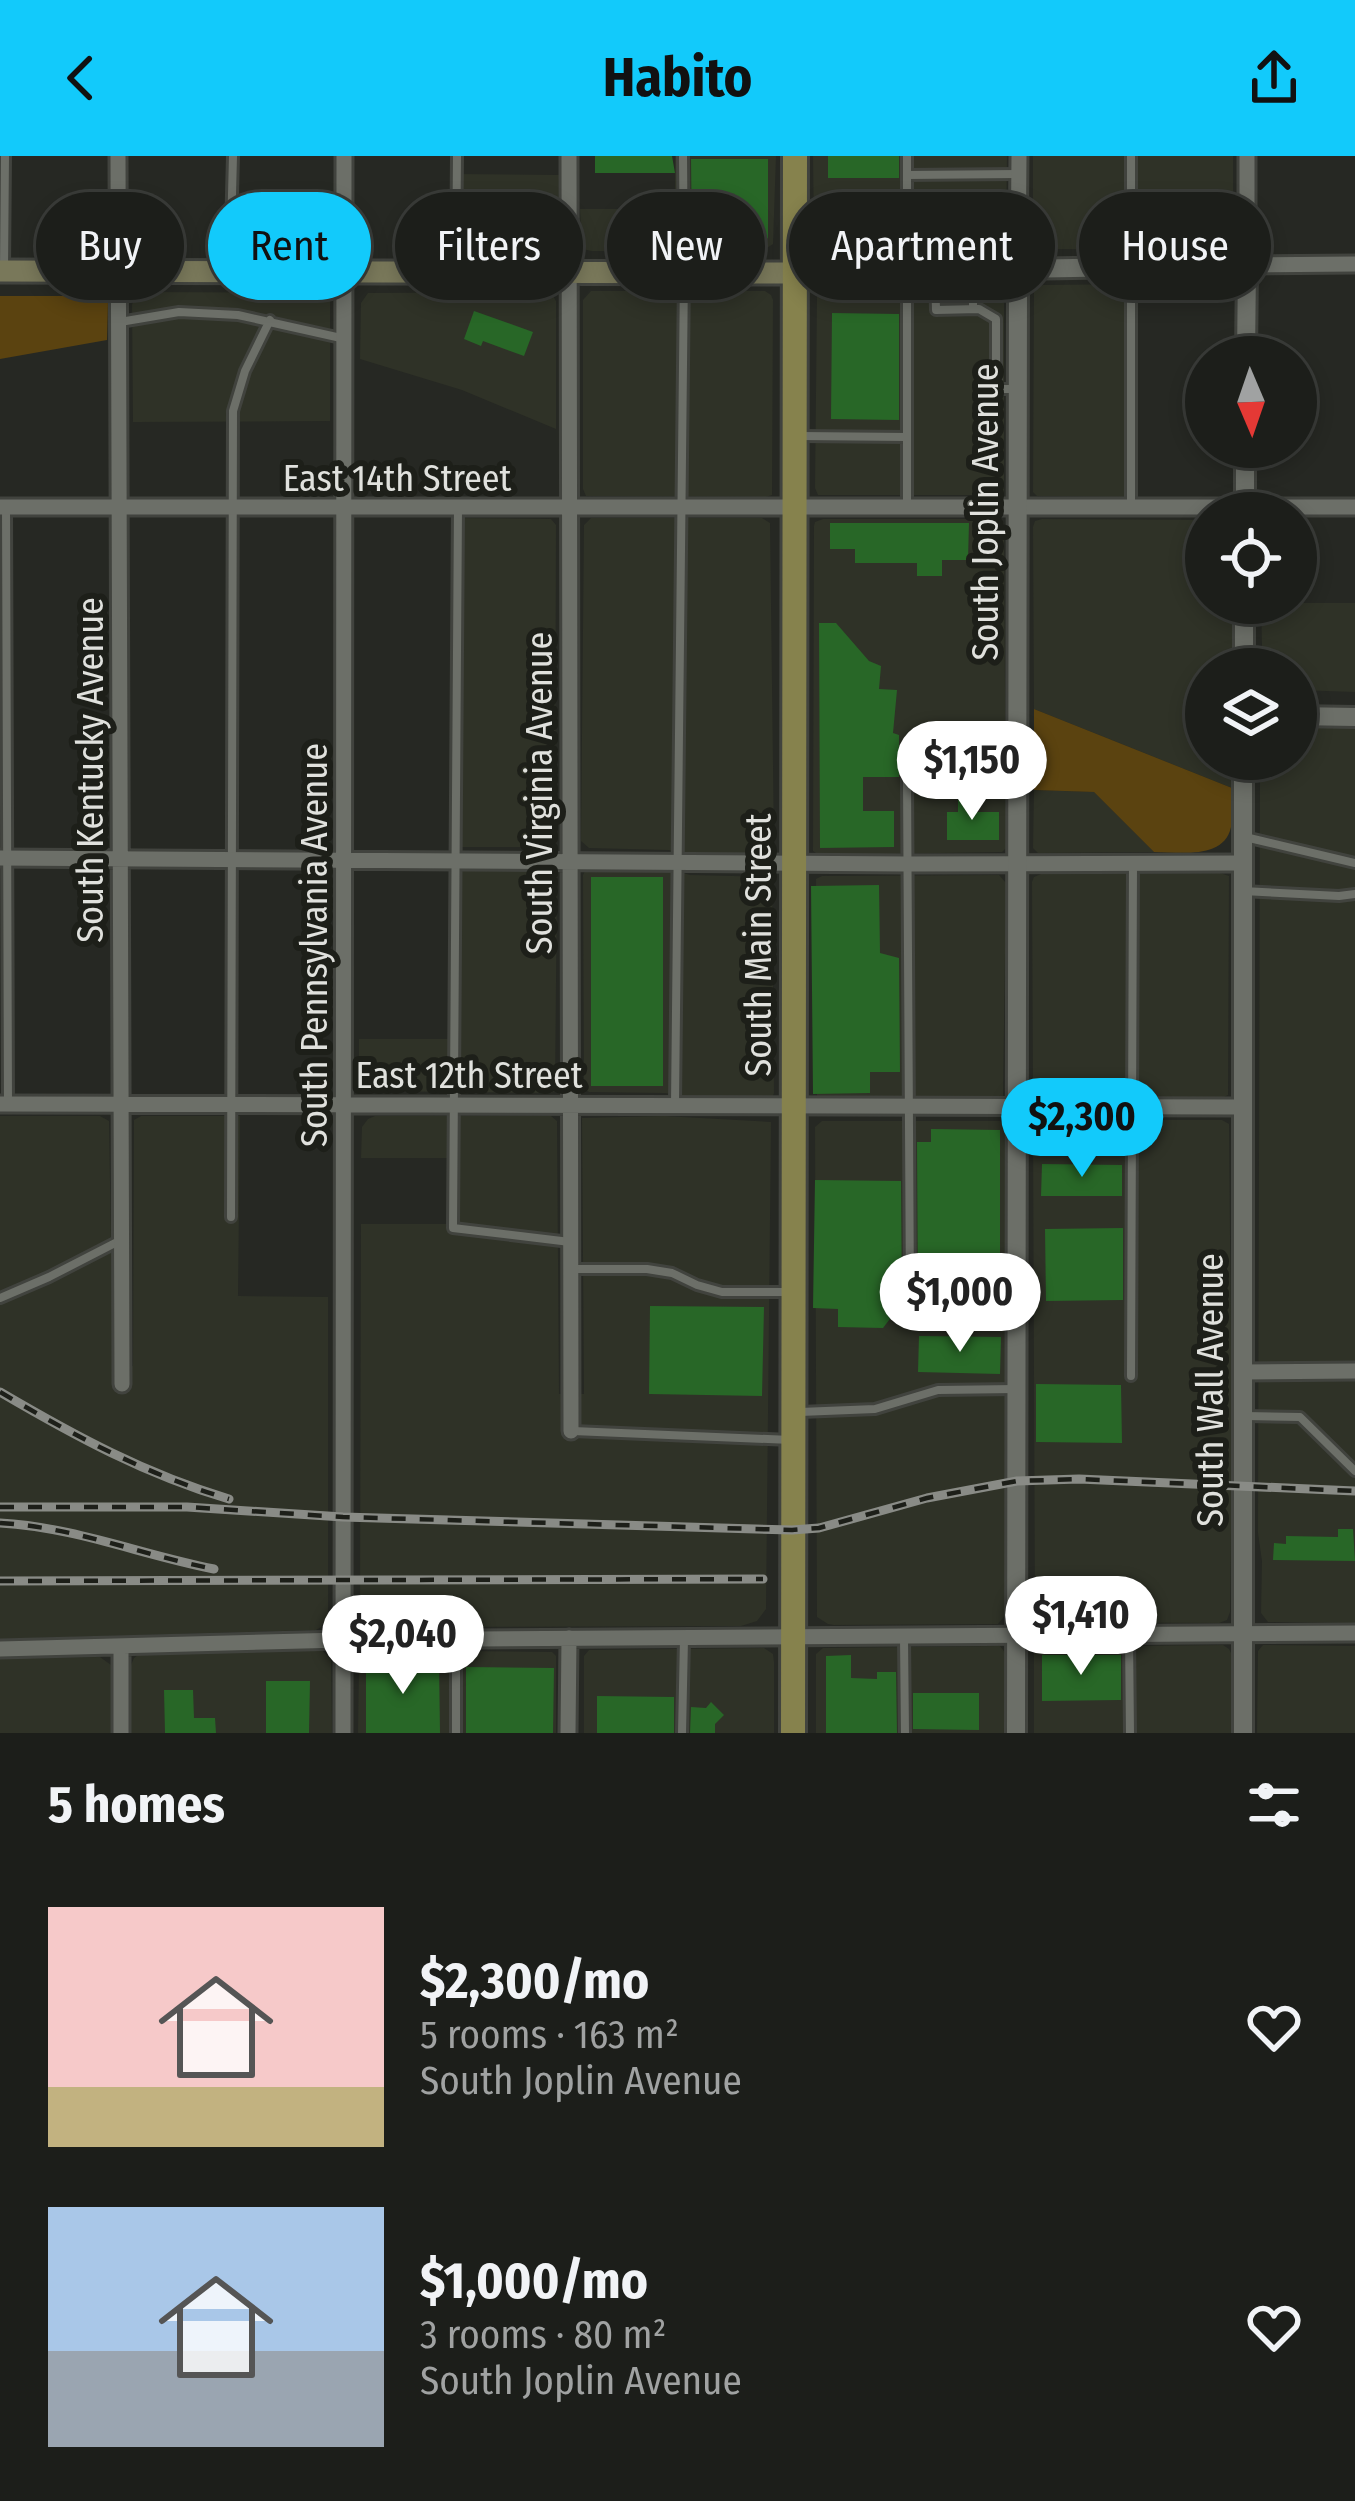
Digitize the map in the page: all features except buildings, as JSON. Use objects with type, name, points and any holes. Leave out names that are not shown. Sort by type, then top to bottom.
[{"type":"main road","name":"South Main Street","points":[[796,156],[796,192]]},
{"type":"main road","points":[[2,271],[36,271]]},
{"type":"main road","name":"South Main Street","points":[[793,1733],[797,300]]},
{"type":"street","name":"South Kentucky Avenue","points":[[118,156],[118,192]]},
{"type":"street","name":"South Pennsylvania Avenue","points":[[344,156],[344,192]]},
{"type":"street","name":"South Virginia Avenue","points":[[569,156],[569,192]]},
{"type":"street","name":"South Joplin Avenue","points":[[1018,156],[1018,192]]},
{"type":"street","points":[[1247,156],[1247,192]]},
{"type":"street","points":[[1271,265],[1355,264]]},
{"type":"street","name":"South Kentucky Avenue","points":[[118,300],[122,1384]]},
{"type":"street","name":"South Pennsylvania Avenue","points":[[343,1733],[344,300]]},
{"type":"street","name":"South Virginia Avenue","points":[[569,300],[571,1431]]},
{"type":"street","name":"South Joplin Avenue","points":[[1016,1733],[1018,300]]},
{"type":"street","points":[[1246,300],[1246,336]]},
{"type":"street","name":"East 14th Street","points":[[3,507],[1185,508]]},
{"type":"street","name":"East 14th Street","points":[[1317,508],[1355,507]]},
{"type":"street","points":[[1317,716],[1355,717]]},
{"type":"street","name":"South Wall Avenue","points":[[1243,1733],[1244,780]]},
{"type":"street","points":[[4,858],[1244,863]]},
{"type":"street","name":"East 12th Street","points":[[4,1104],[1244,1106]]},
{"type":"street","points":[[1244,1372],[1355,1371]]},
{"type":"street","points":[[0,1649],[684,1636],[1355,1634]]},
{"type":"street","points":[[568,1733],[569,1638]]},
{"type":"street","points":[[121,1647],[121,1733]]},
{"type":"lane","points":[[2,271],[5,156]]},
{"type":"lane","points":[[232,192],[233,156]]},
{"type":"lane","points":[[457,156],[457,192]]},
{"type":"lane","points":[[682,156],[683,192]]},
{"type":"lane","points":[[907,156],[907,192]]},
{"type":"lane","points":[[1131,156],[1131,192]]},
{"type":"lane","points":[[907,175],[1018,175]]},
{"type":"lane","points":[[675,1106],[684,300]]},
{"type":"lane","points":[[907,300],[907,506]]},
{"type":"lane","points":[[936,300],[936,310],[979,309],[996,319],[1018,319]]},
{"type":"lane","points":[[973,300],[973,309]]},
{"type":"lane","points":[[1130,300],[1131,507]]},
{"type":"lane","points":[[118,322],[179,312],[238,315],[343,339]]},
{"type":"lane","points":[[996,319],[995,389],[1018,389]]},
{"type":"lane","points":[[231,1217],[233,411],[245,370],[270,320]]},
{"type":"lane","points":[[794,436],[907,437]]},
{"type":"lane","points":[[3,507],[4,1104]]},
{"type":"lane","points":[[458,507],[453,1228],[571,1242]]},
{"type":"lane","points":[[907,779],[910,1300]]},
{"type":"lane","points":[[1244,837],[1355,862]]},
{"type":"lane","points":[[1131,1376],[1132,863]]},
{"type":"lane","points":[[1244,891],[1355,894]]},
{"type":"lane","points":[[0,1298],[120,1240]]},
{"type":"lane","points":[[572,1269],[647,1269],[722,1292],[794,1292]]},
{"type":"lane","points":[[793,1412],[875,1409],[938,1390],[1017,1389]]},
{"type":"lane","points":[[1244,1416],[1300,1417],[1355,1471]]},
{"type":"lane","points":[[571,1431],[793,1440]]},
{"type":"lane","points":[[1129,1635],[1130,1733]]},
{"type":"lane","points":[[682,1733],[684,1636]]},
{"type":"lane","points":[[904,1636],[904,1733]]},
{"type":"lane","points":[[456,1639],[456,1733]]},
{"type":"shaded area","points":[[675,156],[776,156],[773,244],[765,249],[765,192],[675,192]]},
{"type":"shaded area","points":[[813,156],[1007,156],[1007,192],[813,192]]},
{"type":"shaded area","points":[[1033,156],[1233,156],[1233,192],[1079,192],[1079,249],[1055,249],[1055,192],[1033,192]]},
{"type":"shaded area","points":[[453,174],[559,175],[559,192],[453,192]]},
{"type":"shaded area","points":[[583,209],[607,209],[607,251],[583,249]]},
{"type":"shaded area","points":[[1055,285],[1079,285],[1079,300],[1137,300],[1137,497],[1037,496],[1033,492],[1034,300],[1055,300]]},
{"type":"shaded area","points":[[591,291],[607,291],[607,300],[765,300],[765,291],[771,295],[772,495],[586,496],[583,300]]},
{"type":"shaded area","points":[[184,292],[208,292],[208,300],[329,300],[330,421],[133,422],[134,300],[184,300]]},
{"type":"shaded area","points":[[371,293],[395,293],[395,300],[555,300],[556,429],[462,390],[360,359],[361,303],[371,300]]},
{"type":"shaded area","points":[[0,296],[108,302],[107,340],[0,359]]},
{"type":"shaded area","points":[[817,300],[1004,300],[1004,495],[818,495]]},
{"type":"shaded area","points":[[452,518],[551,519],[556,525],[555,840],[550,847],[453,847]]},
{"type":"shaded area","points":[[591,518],[762,518],[770,523],[774,846],[769,853],[589,848],[581,841],[584,525]]},
{"type":"shaded area","points":[[823,519],[998,519],[1004,523],[1006,848],[1002,852],[819,855],[813,851],[814,526]]},
{"type":"shaded area","points":[[1185,520],[1185,624],[1233,624],[1233,648],[1185,648],[1185,769],[1034,709],[1035,521]]},
{"type":"shaded area","points":[[1317,603],[1355,603],[1355,692],[1317,691],[1317,648],[1262,646],[1261,624],[1317,624]]},
{"type":"shaded area","points":[[1034,709],[1185,769],[1185,780],[1212,780],[1232,788],[1231,827],[1227,838],[1210,849],[1154,852],[1094,792],[1034,790]]},
{"type":"shaded area","points":[[1317,727],[1355,727],[1355,1623],[1268,1622],[1261,1613],[1260,780],[1317,780]]},
{"type":"shaded area","points":[[1034,790],[1094,792],[1154,852],[1038,853],[1033,848]]},
{"type":"shaded area","points":[[551,869],[557,874],[555,1091],[362,1091],[359,1039],[452,1039],[452,871]]},
{"type":"shaded area","points":[[669,869],[690,875],[772,877],[772,1098],[705,1100],[584,1088],[583,875],[594,870]]},
{"type":"shaded area","points":[[1041,874],[1229,876],[1228,1095],[1036,1096],[1032,882]]},
{"type":"shaded area","points":[[999,875],[1006,883],[1003,1096],[817,1096],[816,879]]},
{"type":"shaded area","points":[[0,1116],[100,1116],[109,1121],[113,1363],[133,1366],[134,1120],[141,1116],[240,1116],[238,1296],[328,1297],[328,1616],[321,1627],[0,1639]]},
{"type":"shaded area","points":[[375,1116],[551,1116],[557,1121],[559,1394],[584,1394],[582,1118],[664,1116],[771,1122],[766,1609],[757,1621],[741,1626],[375,1627],[362,1621],[361,1224],[455,1224],[455,1158],[361,1158],[362,1127]]},
{"type":"shaded area","points":[[1041,1120],[1222,1120],[1229,1124],[1230,1612],[1219,1623],[1035,1622],[1033,1127]]},
{"type":"shaded area","points":[[822,1121],[1000,1121],[1006,1126],[1006,1614],[998,1624],[834,1625],[817,1617],[815,1127]]},
{"type":"shaded area","points":[[1223,1645],[1231,1653],[1231,1733],[1034,1733],[1037,1647]]},
{"type":"shaded area","points":[[1263,1645],[1355,1646],[1355,1733],[1257,1733],[1258,1651]]},
{"type":"shaded area","points":[[1000,1646],[1006,1654],[1006,1733],[816,1733],[816,1654],[823,1648]]},
{"type":"shaded area","points":[[764,1648],[773,1654],[774,1662],[774,1733],[584,1733],[584,1656],[589,1650]]},
{"type":"shaded area","points":[[321,1649],[331,1660],[332,1733],[129,1733],[129,1670],[138,1655]]},
{"type":"shaded area","points":[[374,1650],[552,1652],[556,1656],[556,1733],[358,1733],[359,1662]]},
{"type":"shaded area","points":[[100,1657],[111,1665],[111,1733],[0,1733],[0,1658]]},
{"type":"railway","points":[[0,1392],[111,1453],[229,1499]]},
{"type":"railway","points":[[0,1507],[187,1507],[343,1517],[792,1530],[819,1528],[927,1498],[1017,1481],[1079,1479],[1355,1491]]},
{"type":"railway","points":[[0,1523],[81,1536],[214,1569]]},
{"type":"railway","points":[[0,1581],[763,1579]]}]
